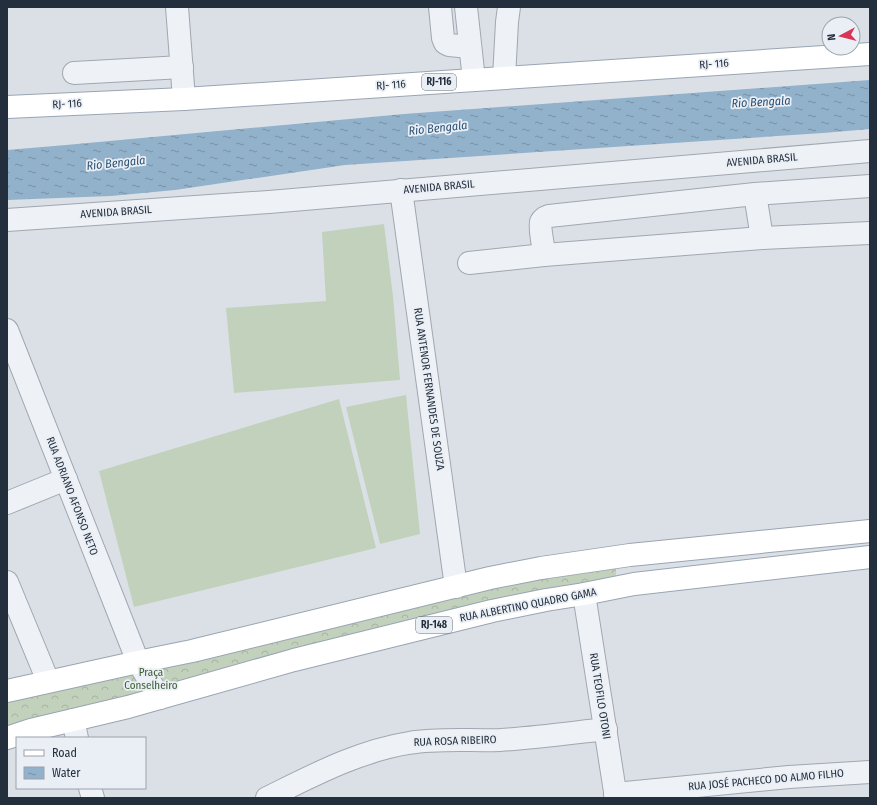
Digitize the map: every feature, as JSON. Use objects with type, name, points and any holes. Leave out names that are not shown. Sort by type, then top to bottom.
[{"type":"main road","name":"RJ- 116","points":[[7,107],[184,99],[870,54]]},
{"type":"main road","points":[[7,691],[192,651],[490,578],[541,568],[630,555],[870,531]]},
{"type":"main road","points":[[630,555],[634,584]]},
{"type":"main road","name":"RUA ALBERTINO QUADRO GAMA","points":[[7,738],[31,730],[75,729],[128,707],[294,660],[432,625],[546,600],[634,584],[870,557]]},
{"type":"street","points":[[177,7],[184,99]]},
{"type":"street","points":[[440,7],[443,38],[445,43],[449,45],[470,47]]},
{"type":"street","points":[[466,7],[474,80]]},
{"type":"street","points":[[504,78],[509,7]]},
{"type":"street","points":[[74,73],[182,67]]},
{"type":"street","name":"AVENIDA BRASIL","points":[[7,220],[269,202],[870,151]]},
{"type":"street","points":[[544,256],[541,222],[544,218],[549,216],[755,194],[870,186]]},
{"type":"street","name":"RUA ANTENOR FERNANDES DE SOUZA","points":[[402,190],[456,587]]},
{"type":"street","points":[[755,194],[762,238]]},
{"type":"street","points":[[469,263],[762,238],[870,232]]},
{"type":"street","name":"RUA ADRIANO AFONSO NETO","points":[[7,330],[138,662],[160,698]]},
{"type":"street","points":[[7,503],[66,479]]},
{"type":"street","points":[[7,582],[48,681]]},
{"type":"street","name":"RUA TEOFILO OTONI","points":[[584,594],[606,729],[615,796]]},
{"type":"street","name":"RUA ROSA RIBEIRO","points":[[273,797],[325,770],[366,753],[408,743],[448,740],[499,740],[606,729]]},
{"type":"street","name":"RUA JOSÉ PACHECO DO ALMO FILHO","points":[[615,796],[789,777],[870,772]]},
{"type":"green space","points":[[384,224],[393,296],[400,380],[234,393],[226,308],[326,301],[322,232]]},
{"type":"green space","points":[[406,395],[420,534],[380,544],[346,407]]},
{"type":"green space","points":[[339,399],[376,548],[134,607],[99,471]]},
{"type":"green space","name":"Praça Conselheiro","points":[[616,558],[616,584],[7,732],[7,695]]},
{"type":"water","name":"Rio Bengala","points":[[870,80],[870,129],[345,165],[175,190],[111,196],[7,200],[7,150],[404,114]]}]
